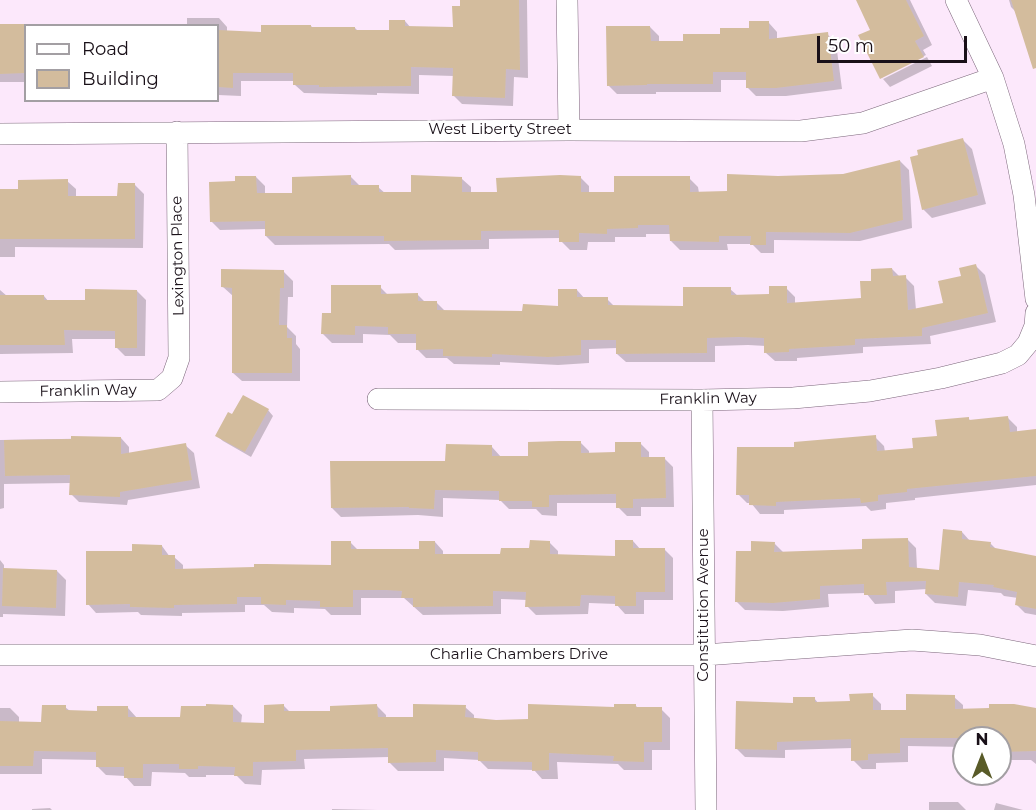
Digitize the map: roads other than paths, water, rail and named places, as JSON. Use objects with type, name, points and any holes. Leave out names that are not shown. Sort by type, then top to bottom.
[{"type":"street","points":[[567,0],[569,130]]},
{"type":"street","points":[[956,0],[993,78],[1014,144],[1033,260],[1036,299]]},
{"type":"street","name":"West Liberty Street","points":[[0,134],[569,130],[801,131],[863,123],[993,78]]},
{"type":"street","name":"Lexington Place","points":[[172,378],[180,358],[177,132]]},
{"type":"street","name":"Franklin Way","points":[[378,399],[702,400],[794,398],[870,391],[941,378],[1002,363],[1018,354],[1028,343],[1035,326],[1036,313]]},
{"type":"street","name":"Franklin Way","points":[[0,392],[158,390],[172,378]]},
{"type":"street","name":"Constitution Avenue","points":[[702,400],[706,810]]},
{"type":"street","name":"Charlie Chambers Drive","points":[[0,655],[704,655],[912,640],[980,645],[1036,656]]}]
